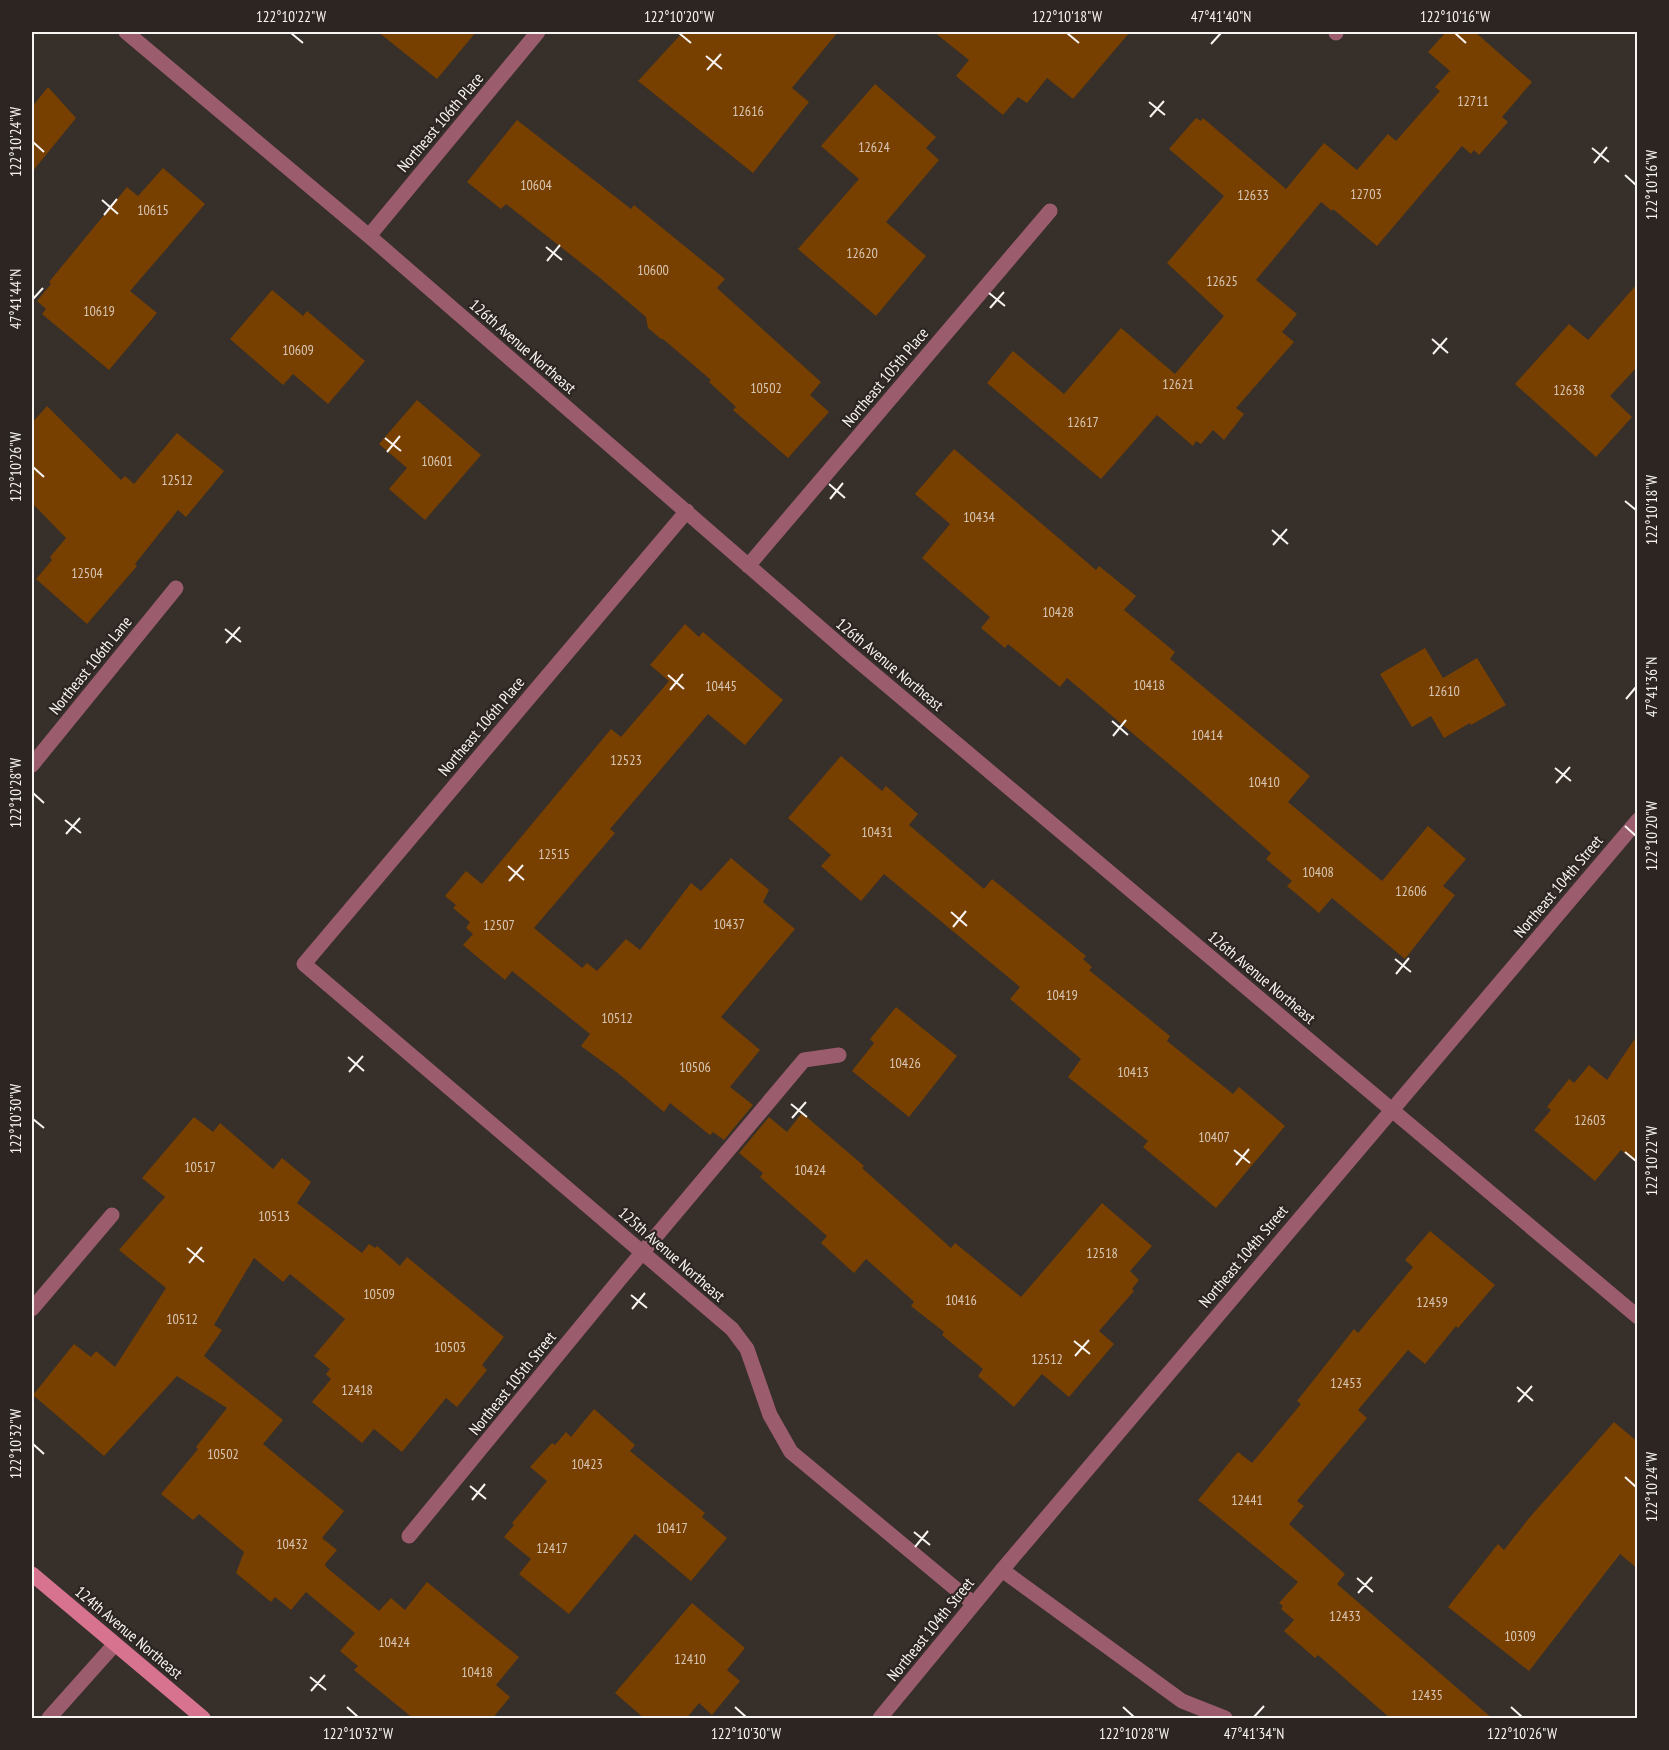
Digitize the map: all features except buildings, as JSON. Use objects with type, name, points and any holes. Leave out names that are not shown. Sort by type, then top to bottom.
[{"type":"main road","name":"124th Avenue Northeast","points":[[32,1574],[203,1719]]},
{"type":"street","name":"126th Avenue Northeast","points":[[126,32],[369,236],[859,662],[1638,1317]]},
{"type":"street","name":"Northeast 106th Place","points":[[369,236],[538,32]]},
{"type":"street","name":"Northeast 105th Place","points":[[748,566],[1050,211]]},
{"type":"street","name":"Northeast 106th Place","points":[[304,964],[687,511]]},
{"type":"street","name":"Northeast 106th Lane","points":[[32,765],[176,588]]},
{"type":"street","name":"Northeast 104th Street","points":[[880,1719],[1002,1570],[1638,820]]},
{"type":"street","name":"125th Avenue Northeast","points":[[304,964],[732,1329],[747,1349],[770,1415],[791,1452],[974,1604]]},
{"type":"street","name":"Northeast 105th Street","points":[[409,1536],[642,1252],[804,1060],[839,1055]]},
{"type":"street","points":[[32,1309],[112,1215]]},
{"type":"street","points":[[1002,1570],[1182,1701],[1225,1719]]},
{"type":"street","points":[[50,1719],[115,1644]]}]
